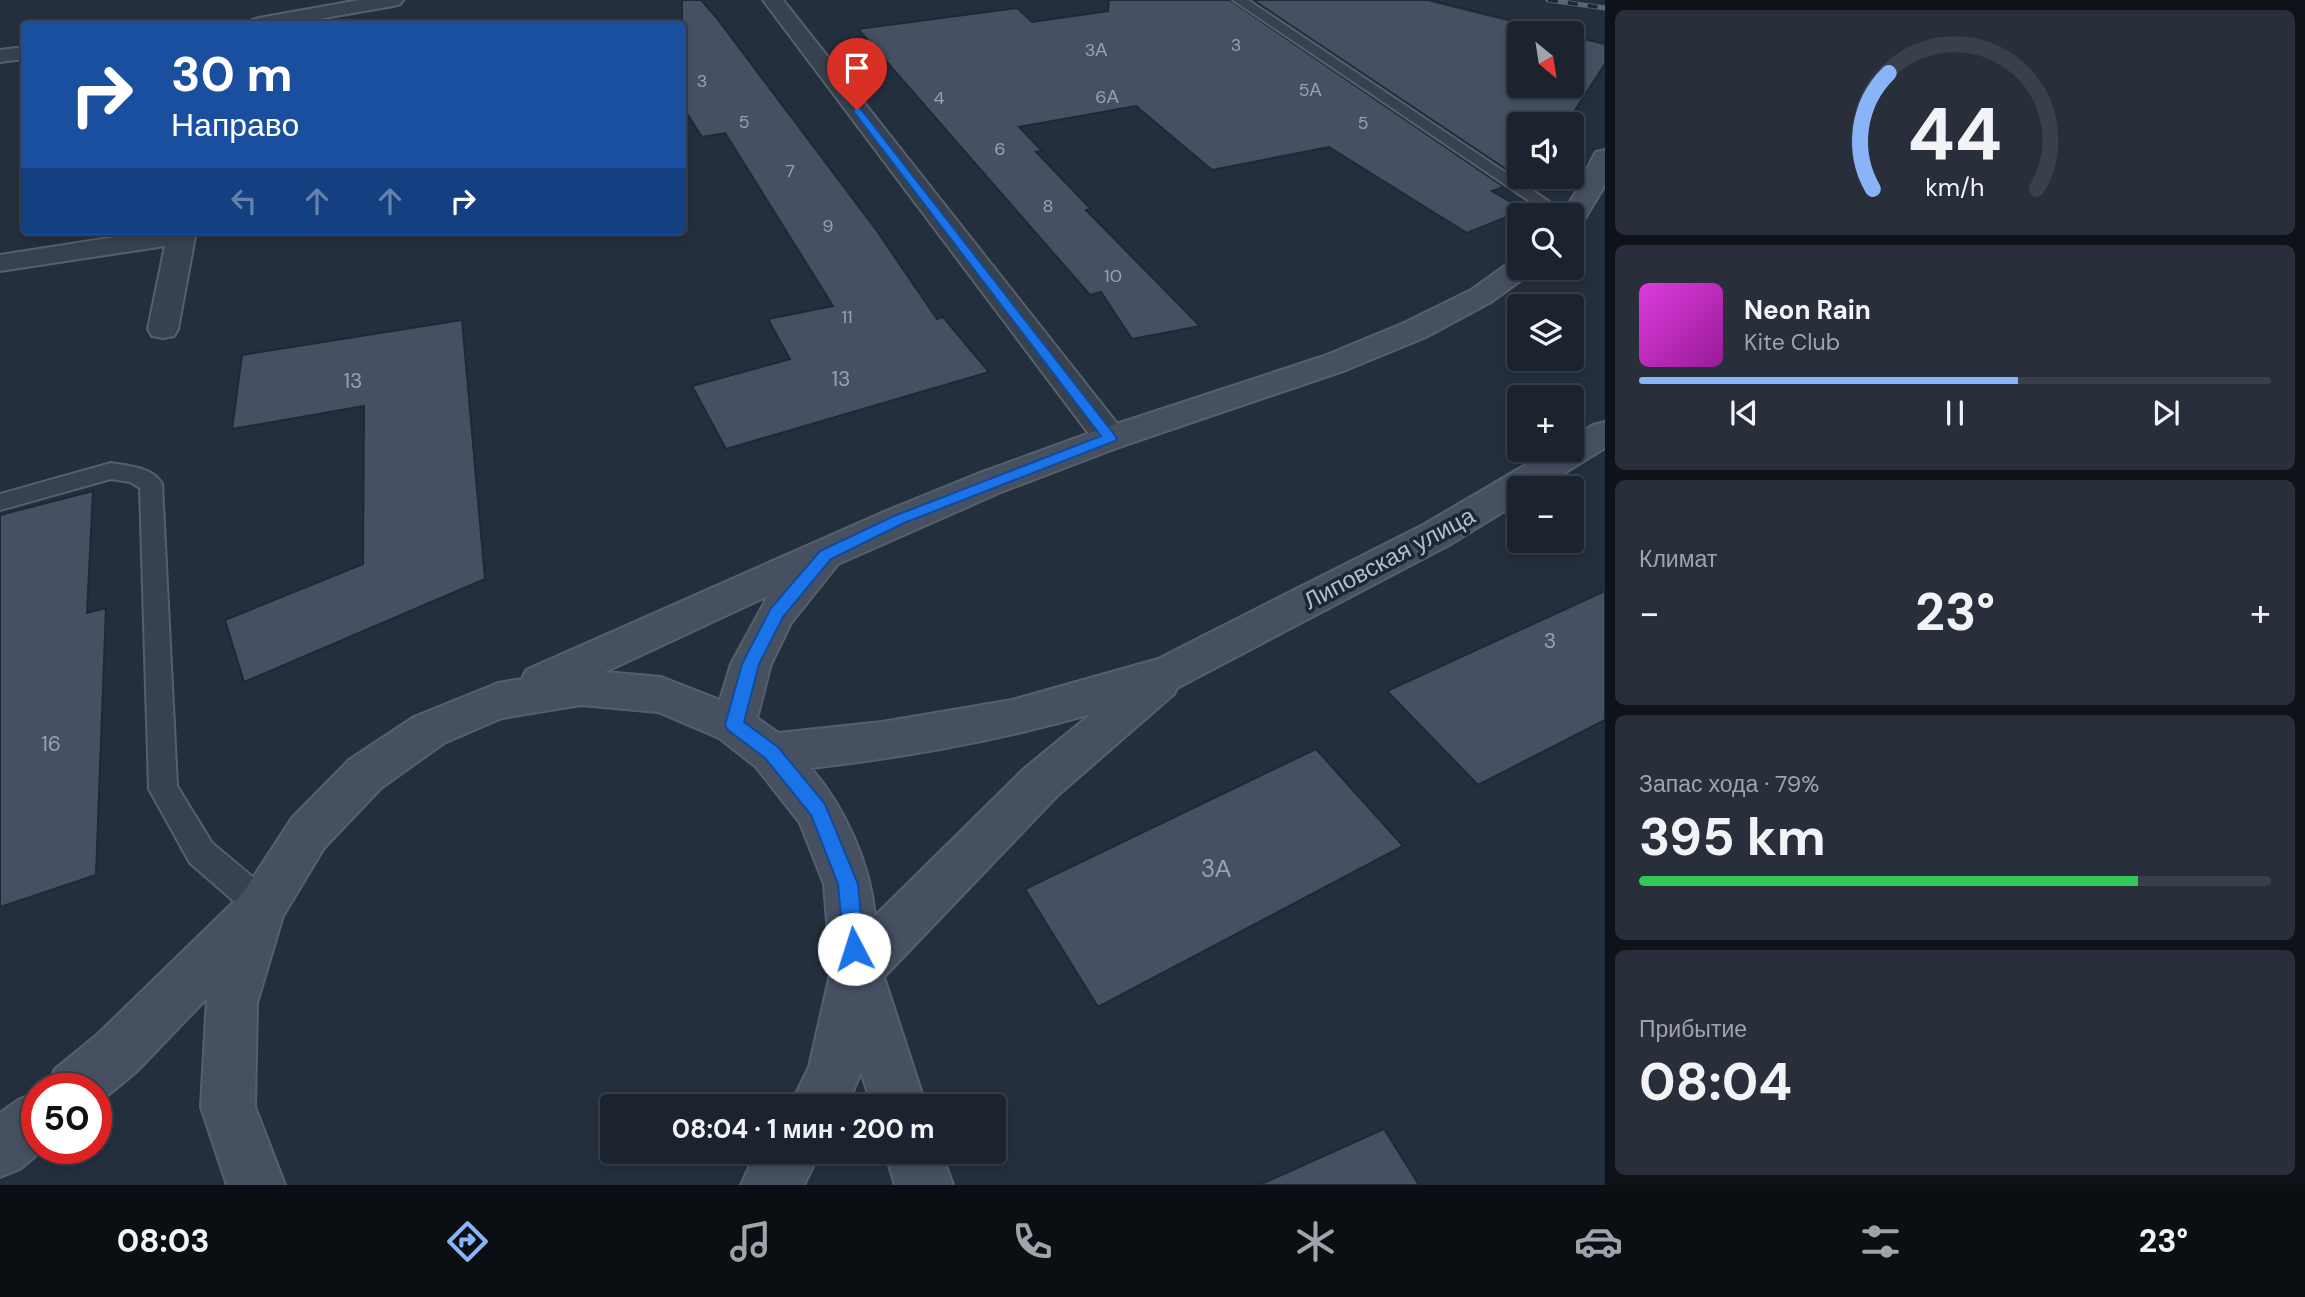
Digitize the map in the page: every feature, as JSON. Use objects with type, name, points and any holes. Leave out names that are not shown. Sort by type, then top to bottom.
[{"type":"main road","points":[[1582,203],[1605,158]]},
{"type":"main road","points":[[92,1073],[117,1053],[262,905],[308,833],[365,774],[429,730],[899,520],[1110,438],[1335,363],[1415,330],[1470,302],[1507,277]]},
{"type":"main road","name":"Липовская улица","points":[[771,752],[882,741],[1012,718],[1168,674],[1436,535],[1605,433]]},
{"type":"main road","points":[[734,725],[751,664],[777,613],[825,555]]},
{"type":"main road","name":"Липовская улица","points":[[856,970],[1041,782],[1168,674]]},
{"type":"main road","points":[[498,701],[581,687],[661,695],[734,725],[771,752],[818,810],[848,884],[856,970],[895,1094]]},
{"type":"main road","points":[[256,1185],[228,1107],[231,1003],[262,905]]},
{"type":"main road","points":[[824,1094],[834,1075],[856,970]]},
{"type":"main road","points":[[0,1149],[21,1132]]},
{"type":"main road","points":[[770,1185],[785,1164]]},
{"type":"main road","points":[[917,1164],[924,1185]]},
{"type":"street","points":[[247,20],[393,0]]},
{"type":"street","points":[[773,0],[1110,438]]},
{"type":"street","points":[[0,56],[21,53]]},
{"type":"street","points":[[0,263],[169,235]]},
{"type":"street","points":[[163,330],[181,235]]},
{"type":"lane","points":[[1239,0],[1544,203]]},
{"type":"lane","points":[[0,502],[111,471],[135,475],[151,485],[163,789],[201,853],[262,905]]},
{"type":"building","points":[[682,0],[701,0],[877,231],[937,319],[943,317],[989,372],[726,449],[692,386],[790,359],[768,319],[833,306],[725,133],[702,137],[686,112],[686,21],[682,21]]},
{"type":"building","points":[[1109,0],[1230,0],[1504,187],[1492,191],[1512,203],[1507,203],[1507,217],[1467,233],[1329,147],[1212,170],[1136,106],[1019,127],[1042,151],[1036,152],[1091,209],[1086,210],[1200,326],[1132,339],[1101,292],[1090,295],[858,29],[1017,8],[1032,22],[1108,11]]},
{"type":"building","points":[[1253,0],[1428,0],[1512,21],[1507,21],[1507,98],[1583,98],[1574,112],[1507,112],[1507,170]]},
{"type":"building","points":[[1584,39],[1605,44],[1605,64],[1584,96]]},
{"type":"building","points":[[462,320],[485,579],[244,682],[225,620],[363,564],[364,406],[232,429],[242,355]]},
{"type":"building","points":[[93,491],[87,613],[106,608],[96,875],[0,907],[0,515]]},
{"type":"building","points":[[1605,591],[1605,720],[1478,785],[1387,691]]},
{"type":"building","points":[[1316,749],[1403,846],[1098,1007],[1025,889]]},
{"type":"building","points":[[1384,1129],[1419,1185],[1259,1185]]},
{"type":"railway","points":[[1548,0],[1605,8]]},
{"type":"route","points":[[854,949],[848,884],[818,810],[771,752],[734,725],[751,664],[777,613],[825,555],[899,520],[989,483],[1110,438],[857,110]]}]
